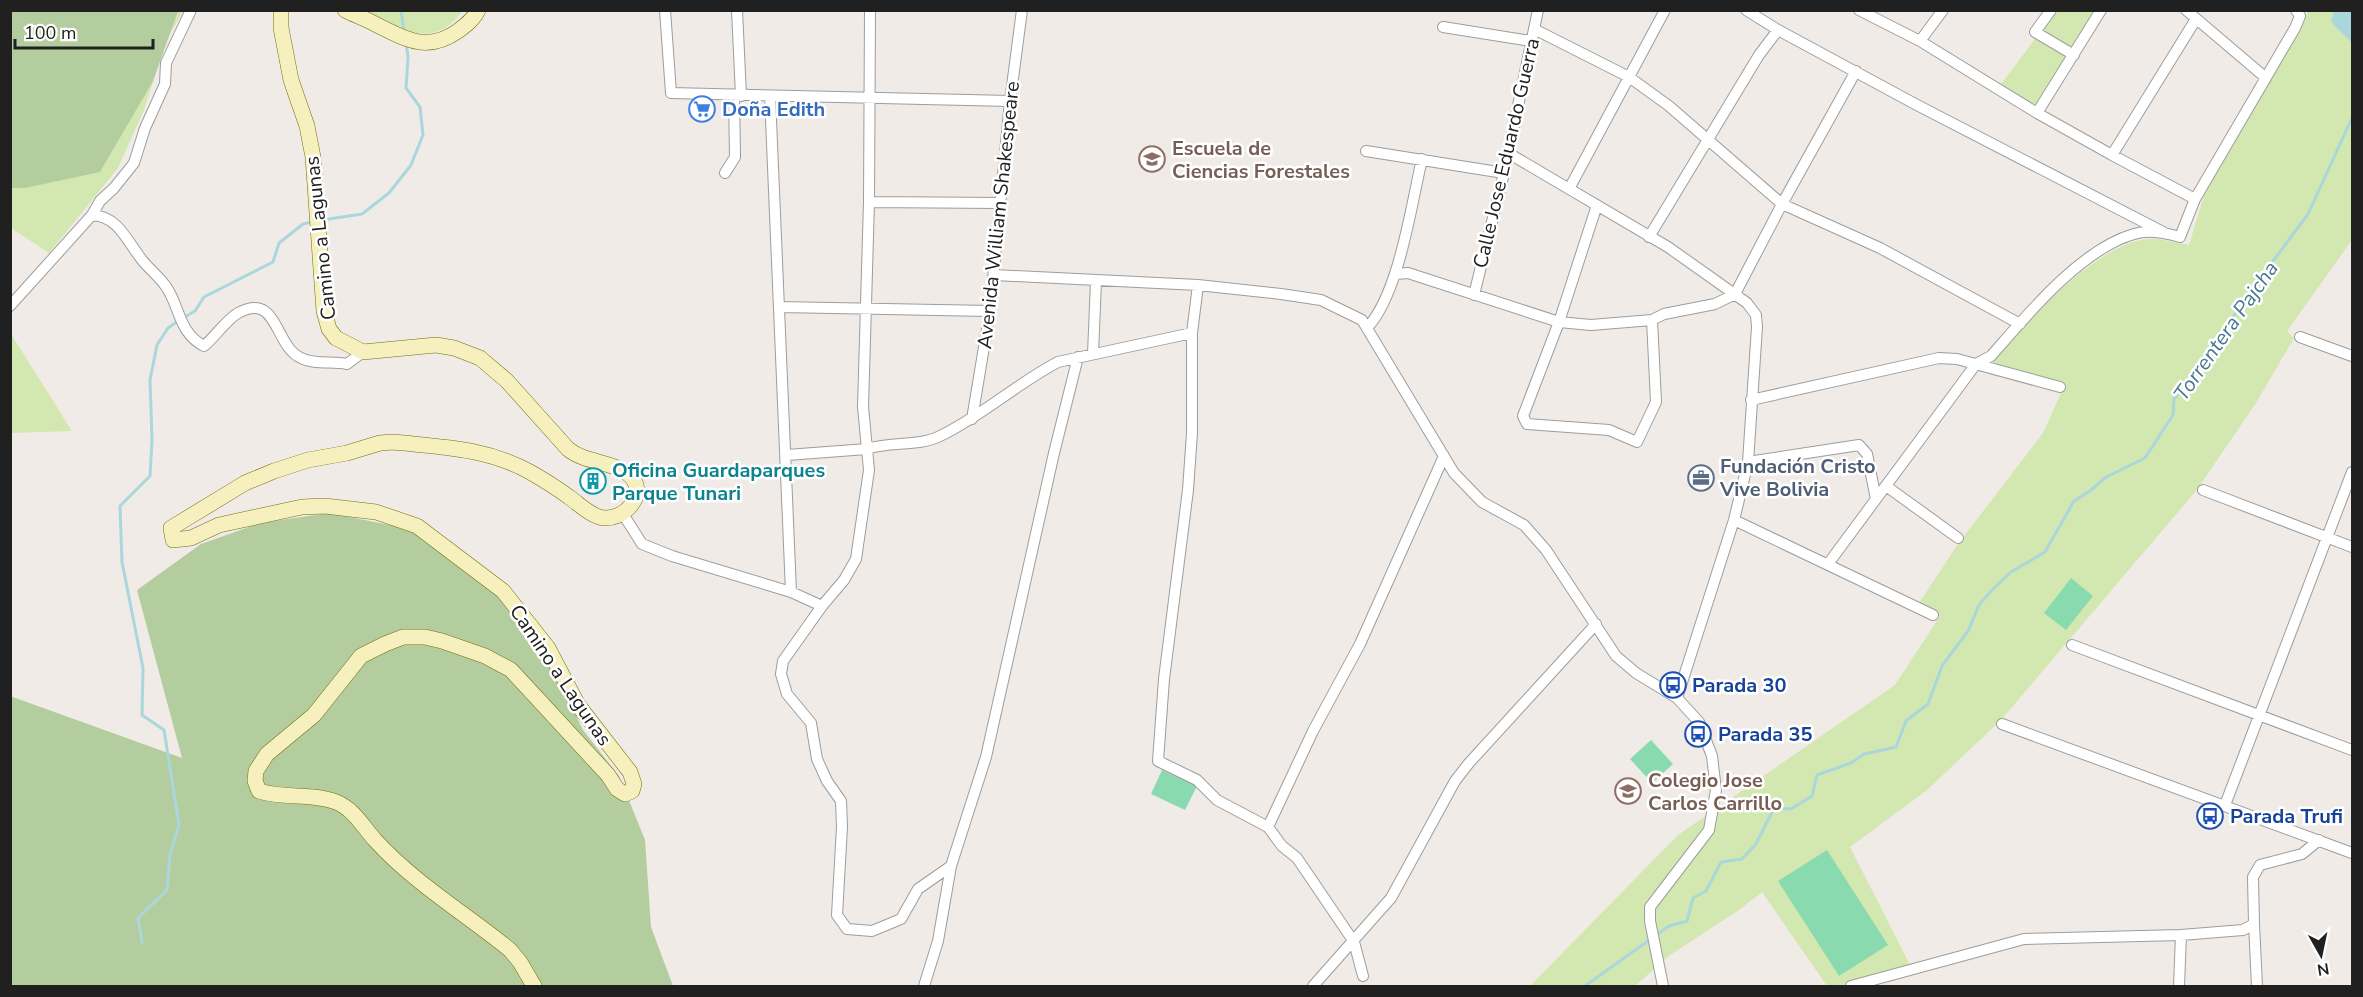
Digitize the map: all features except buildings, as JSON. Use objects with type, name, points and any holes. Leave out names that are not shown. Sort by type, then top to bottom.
[{"type":"street","points":[[10,306],[92,215],[100,201],[134,163],[145,128],[165,84],[166,63],[191,10]]},
{"type":"street","name":"Camino a Lagunas","points":[[281,10],[281,28],[291,80],[307,126],[313,156],[324,311],[329,329],[336,338],[363,352]]},
{"type":"street","points":[[345,10],[406,40],[422,43],[440,40],[454,33],[464,27],[478,10]]},
{"type":"street","points":[[665,10],[671,93],[1010,101]]},
{"type":"street","points":[[725,173],[735,157],[738,95],[737,10]]},
{"type":"street","points":[[870,10],[869,202],[863,407],[869,471],[856,559],[844,579],[783,661],[781,674],[787,694],[810,723],[817,759],[827,781],[841,801],[842,826],[837,915],[847,929],[872,931],[901,919],[918,889],[951,866]]},
{"type":"street","name":"Avenida William Shakespeare","points":[[972,419],[990,311],[1010,101],[1022,10]]},
{"type":"street","name":"Calle Jose Eduardo Guerra","points":[[1474,295],[1504,173],[1538,10]]},
{"type":"street","points":[[1569,189],[1665,10]]},
{"type":"street","points":[[1746,10],[1778,30],[1917,105],[2163,232],[2180,237],[2195,199],[2295,28],[2300,16],[2296,10]]},
{"type":"street","points":[[1859,10],[1920,41],[2037,113],[2195,199]]},
{"type":"street","points":[[1920,41],[1943,10]]},
{"type":"street","points":[[2051,10],[2035,32],[2074,55]]},
{"type":"street","points":[[2037,113],[2101,10]]},
{"type":"street","points":[[2186,10],[2266,78]]},
{"type":"street","points":[[2112,155],[2196,19]]},
{"type":"street","points":[[1443,27],[1531,41]]},
{"type":"street","points":[[1534,29],[1629,77],[1669,106],[1782,204],[1880,248],[1887,254],[2020,324]]},
{"type":"street","points":[[1649,237],[1759,55],[1778,30]]},
{"type":"street","points":[[1396,274],[1408,273],[1559,322],[1591,325],[1652,320],[1665,314],[1715,304],[1735,294],[1856,71]]},
{"type":"street","points":[[770,96],[787,454],[788,564],[791,592]]},
{"type":"street","points":[[1366,151],[1504,173]]},
{"type":"street","points":[[1508,153],[1668,247],[1747,303],[1756,315],[1748,462],[1734,520],[1677,698]]},
{"type":"street","points":[[1367,328],[1378,316],[1396,274],[1422,159]]},
{"type":"street","points":[[869,202],[1000,203]]},
{"type":"street","points":[[1598,205],[1559,322],[1523,416],[1527,424],[1609,430],[1637,442],[1656,402],[1652,320]]},
{"type":"street","points":[[92,215],[103,216],[123,233],[142,260],[168,290],[178,315],[196,341],[204,346],[238,314],[255,307],[265,310],[272,318],[290,351],[302,359],[347,364],[363,352],[436,345],[454,348],[480,358],[507,381],[576,456],[626,472],[632,479],[636,495],[623,514],[642,544],[672,556],[791,592],[822,606]]},
{"type":"street","points":[[1828,564],[1976,364],[1991,356],[2065,277],[2102,249],[2135,233],[2163,232]]},
{"type":"street","points":[[994,275],[1198,285],[1322,300],[1362,320],[1454,473],[1482,502],[1524,525],[1546,550],[1616,656],[1636,673],[1677,698],[1699,722],[1712,756],[1716,790],[1710,830],[1650,907],[1650,921],[1663,987]]},
{"type":"street","points":[[1093,354],[1096,281]]},
{"type":"street","points":[[1198,285],[1192,333],[1192,433],[1188,490],[1164,679],[1158,761],[1197,780],[1217,800],[1268,827],[1282,846],[1297,858],[1354,942],[1363,976]]},
{"type":"street","points":[[779,307],[990,311]]},
{"type":"street","points":[[787,454],[867,449],[879,445],[937,438],[972,419],[1041,371],[1058,362],[1192,333]]},
{"type":"street","points":[[2300,338],[2352,356]]},
{"type":"street","points":[[924,987],[938,941],[951,866],[986,757],[1054,453],[1078,357]]},
{"type":"street","points":[[1751,400],[1939,358],[1957,358],[2060,387]]},
{"type":"street","name":"Camino a Lagunas","points":[[534,987],[520,962],[510,950],[427,887],[375,840],[352,813],[337,802],[265,793],[259,791],[255,781],[256,771],[267,754],[314,714],[361,656],[403,637],[425,637],[485,656],[511,670],[608,776],[617,789],[625,794],[632,791],[634,784],[630,772],[578,705],[548,648],[522,613],[503,591],[432,536],[417,526],[376,512],[325,506],[302,507],[219,525],[191,538],[173,540],[171,528],[245,483],[274,471],[308,460],[393,442],[477,451],[527,470],[589,512],[610,518],[623,514]]},
{"type":"street","points":[[1748,462],[1859,445],[1867,454],[1876,499]]},
{"type":"street","points":[[1268,827],[1313,731],[1360,644],[1444,456]]},
{"type":"street","points":[[2224,805],[2352,472]]},
{"type":"street","points":[[1886,486],[1958,538]]},
{"type":"street","points":[[2203,490],[2352,547]]},
{"type":"street","points":[[1734,520],[1934,615]]},
{"type":"street","points":[[1313,987],[1391,898],[1455,781],[1468,763],[1596,624]]},
{"type":"street","points":[[2072,645],[2352,750]]},
{"type":"street","points":[[2002,724],[2352,853]]},
{"type":"street","points":[[2257,987],[2253,877],[2260,865],[2302,854],[2319,840]]},
{"type":"street","points":[[1851,987],[2024,939],[2243,930],[2254,924]]},
{"type":"street","points":[[2179,987],[2181,934]]},
{"type":"green space","points":[[10,11],[183,11],[166,41],[144,110],[118,168],[49,253],[11,228]]},
{"type":"green space","points":[[10,11],[178,11],[153,81],[100,172],[25,188],[11,188]]},
{"type":"green space","points":[[350,11],[462,11],[451,24],[438,31],[424,33],[394,28]]},
{"type":"green space","points":[[2056,11],[2096,11],[2037,106],[2001,84]]},
{"type":"green space","points":[[2308,11],[2352,11],[2352,240],[2287,331],[2294,338],[2256,403],[2196,491],[2001,720],[1926,791],[1850,847],[1910,965],[1840,986],[1827,986],[1762,892],[1739,910],[1670,955],[1635,986],[1530,986],[1678,835],[1895,685],[1940,616],[1919,603],[1958,544],[2043,433],[2065,384],[1987,363],[2061,289],[2083,270],[2106,255],[2128,244],[2148,239],[2189,245],[2205,192],[2299,32]]},
{"type":"green space","points":[[11,334],[72,431],[11,433]]},
{"type":"green space","points":[[329,513],[410,529],[498,595],[550,663],[583,730],[619,776],[645,840],[651,927],[673,986],[11,986],[10,696],[182,758],[137,590],[201,544],[260,523]]},
{"type":"green space","points":[[2071,578],[2093,596],[2066,630],[2044,613]]},
{"type":"green space","points":[[1651,740],[1673,764],[1652,783],[1630,759]]},
{"type":"green space","points":[[1162,770],[1197,786],[1185,810],[1151,794]]},
{"type":"green space","points":[[1827,850],[1888,945],[1839,976],[1778,881]]},
{"type":"water","points":[[2334,11],[2352,11],[2352,43],[2331,22]]},
{"type":"waterway","points":[[401,10],[404,31]]},
{"type":"waterway","points":[[322,220],[362,214],[389,193],[411,165],[423,135],[420,107],[406,88],[408,57],[406,43]]},
{"type":"waterway","name":"Torrentera Pajcha","points":[[1585,986],[1669,926],[1687,921],[1693,898],[1706,891],[1721,862],[1742,859],[1756,844],[1774,808],[1791,809],[1812,796],[1817,775],[1851,763],[1864,754],[1896,747],[1906,721],[1928,704],[1942,666],[1968,631],[1979,605],[2011,572],[2045,552],[2074,501],[2106,477],[2145,458],[2173,415],[2174,399],[2308,214],[2352,118]]},
{"type":"waterway","points":[[183,318],[195,311],[204,297],[273,262],[279,243],[303,224],[312,222]]},
{"type":"waterway","points":[[142,942],[138,918],[167,890],[170,854],[179,825],[164,730],[142,715],[143,668],[122,562],[120,506],[150,476],[152,440],[150,380],[157,345],[168,328],[178,321]]},
{"type":"place","name":"Doña Edith","points":[[702,109]]},
{"type":"place","name":"Escuela de Ciencias Forestales","points":[[1152,159]]},
{"type":"place","name":"Fundación Cristo Vive Bolivia","points":[[1701,478]]},
{"type":"place","name":"Oficina Guardaparques Parque Tunari","points":[[593,481]]},
{"type":"place","name":"Parada 30","points":[[1673,685]]},
{"type":"place","name":"Parada 35","points":[[1698,734]]},
{"type":"place","name":"Colegio Jose Carlos Carrillo","points":[[1628,791]]},
{"type":"place","name":"Parada Trufi","points":[[2210,816]]}]
